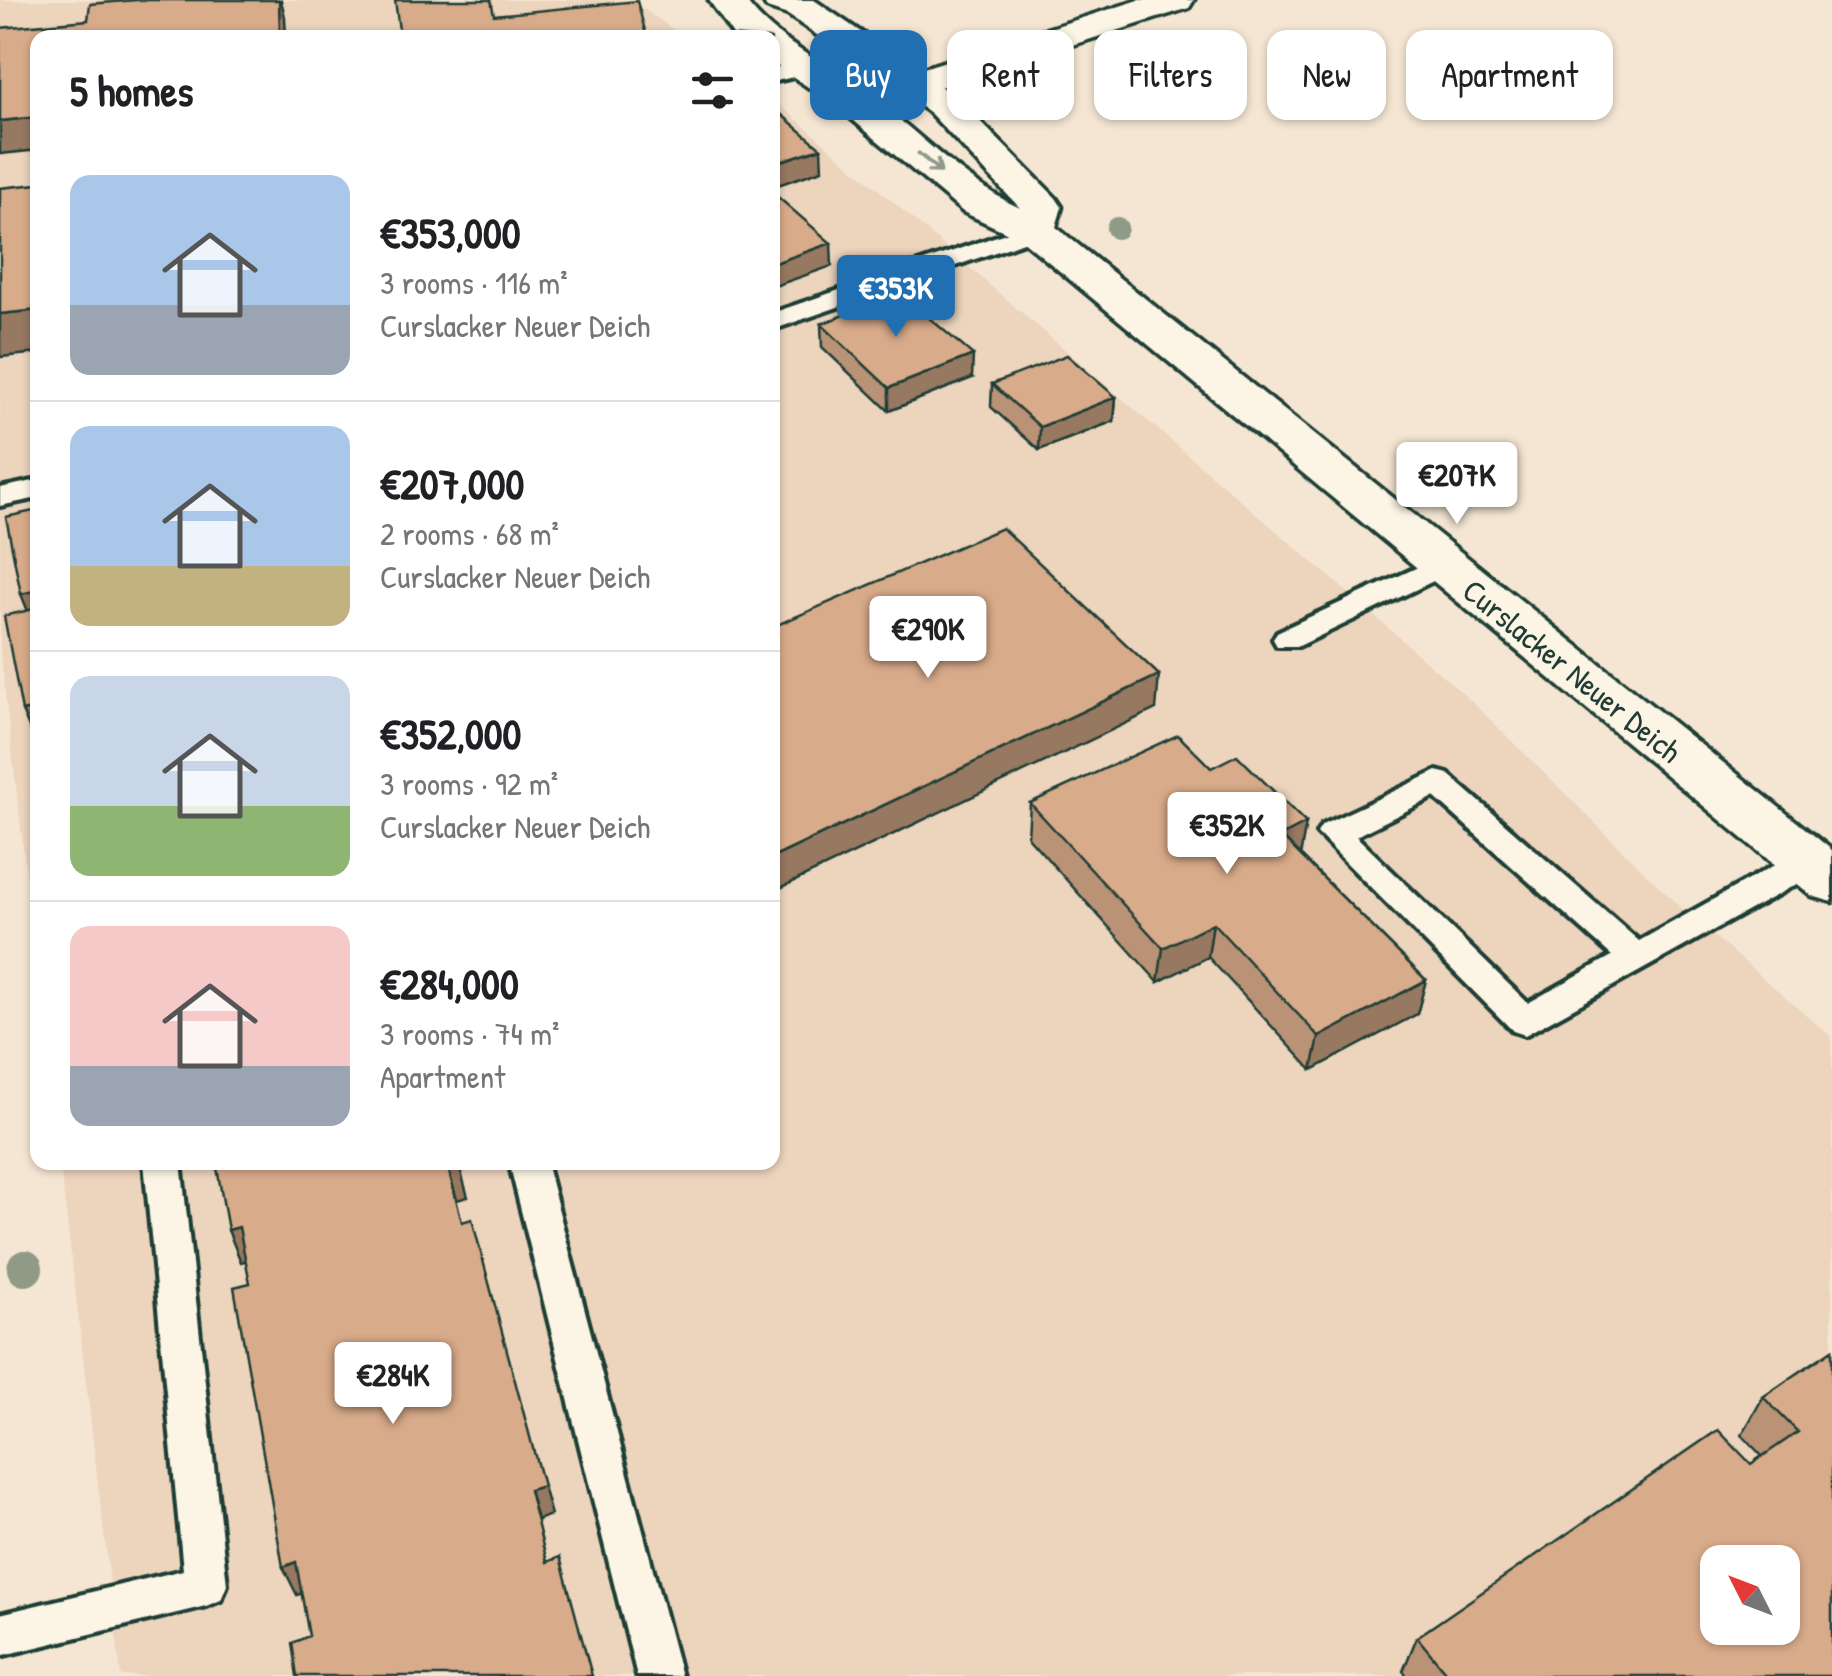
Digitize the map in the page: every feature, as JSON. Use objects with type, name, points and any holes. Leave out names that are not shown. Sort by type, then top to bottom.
[{"type":"main road","points":[[727,0],[749,30]]},
{"type":"main road","points":[[780,0],[801,7],[835,30]]},
{"type":"main road","points":[[927,79],[1176,0]]},
{"type":"main road","points":[[927,95],[966,127],[1042,207],[1035,230]]},
{"type":"main road","name":"Curslacker Neuer Deich","points":[[876,120],[977,203],[1035,230],[1820,872]]},
{"type":"lane","points":[[780,319],[1035,230]]},
{"type":"lane","points":[[0,497],[30,491]]},
{"type":"lane","points":[[1288,639],[1442,566]]},
{"type":"lane","points":[[1636,958],[1436,782],[1333,833],[1526,1020],[1636,958],[1820,872]]},
{"type":"lane","points":[[0,1635],[206,1586],[163,1170]]},
{"type":"lane","points":[[529,1170],[659,1676]]},
{"type":"shaded area","points":[[0,0],[630,0],[674,30],[30,30],[30,906],[0,649]]},
{"type":"shaded area","points":[[780,105],[1471,701],[1680,907],[1832,1037],[1832,1676],[121,1676],[61,1170],[780,1170]]},
{"type":"building","points":[[136,0],[279,0],[280,30],[30,30],[30,118],[0,121],[0,28],[88,20],[90,4]]},
{"type":"building","points":[[395,0],[491,0],[494,15],[637,1],[645,30],[399,30]]},
{"type":"building","points":[[780,113],[821,148],[780,161]]},
{"type":"building","points":[[30,185],[30,311],[0,314],[0,188]]},
{"type":"building","points":[[780,199],[831,243],[780,261]]},
{"type":"building","points":[[900,293],[973,355],[889,388],[821,324]]},
{"type":"building","points":[[1067,355],[1116,397],[1040,427],[992,384]]},
{"type":"building","points":[[30,512],[30,592],[21,594],[6,517]]},
{"type":"building","points":[[1002,528],[1159,675],[780,854],[780,624]]},
{"type":"building","points":[[30,610],[30,709],[22,711],[4,616]]},
{"type":"building","points":[[1178,735],[1211,768],[1237,755],[1306,823],[1281,836],[1426,980],[1319,1037],[1213,923],[1163,948],[1030,803]]},
{"type":"building","points":[[217,1170],[449,1170],[462,1222],[472,1219],[543,1486],[529,1490],[547,1562],[560,1557],[592,1676],[297,1676],[292,1643],[309,1636],[296,1562],[283,1567],[234,1287],[250,1283],[239,1227],[228,1230]]},
{"type":"building","points":[[1832,1350],[1832,1676],[1449,1676],[1417,1637],[1718,1430],[1751,1464],[1798,1432],[1763,1397]]}]
